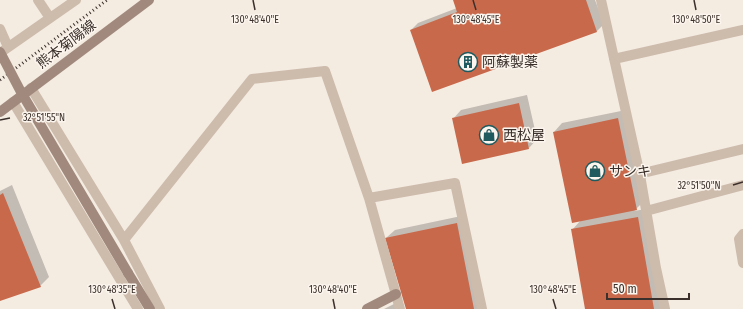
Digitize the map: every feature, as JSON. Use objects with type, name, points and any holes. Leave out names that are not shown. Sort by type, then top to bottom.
[{"type":"street","points":[[38,0],[50,18]]},
{"type":"street","points":[[3,51],[76,0]]},
{"type":"street","name":"熊本菊陽線","points":[[0,112],[149,0]]},
{"type":"street","points":[[601,0],[640,174],[656,268],[665,309]]},
{"type":"street","points":[[0,29],[3,51],[21,92],[150,309]]},
{"type":"street","points":[[614,59],[743,30]]},
{"type":"street","points":[[124,240],[252,79],[326,71],[369,198],[400,309]]},
{"type":"street","points":[[31,88],[124,240],[160,309]]},
{"type":"street","points":[[13,102],[138,309]]},
{"type":"street","points":[[640,174],[743,149]]},
{"type":"street","points":[[369,198],[455,183],[482,309]]},
{"type":"street","points":[[646,210],[743,185]]},
{"type":"street","points":[[743,234],[739,239],[743,263]]},
{"type":"street","points":[[367,309],[396,294]]},
{"type":"building","name":"阿蘇製薬","points":[[453,0],[586,0],[597,32],[432,92],[410,30],[457,12]]},
{"type":"building","points":[[519,103],[529,149],[462,164],[452,118]]},
{"type":"building","name":"サンキ","points":[[618,118],[637,210],[572,223],[553,132]]},
{"type":"building","points":[[3,193],[41,287],[0,301],[0,195]]},
{"type":"building","points":[[638,217],[654,309],[585,309],[571,229]]},
{"type":"building","points":[[457,223],[474,309],[406,309],[385,238]]},
{"type":"railway","points":[[0,80],[107,0]]},
{"type":"place","name":"阿蘇製薬","points":[[468,62]]},
{"type":"place","name":"西松屋","points":[[489,135]]},
{"type":"place","name":"サンキ","points":[[595,171]]}]
